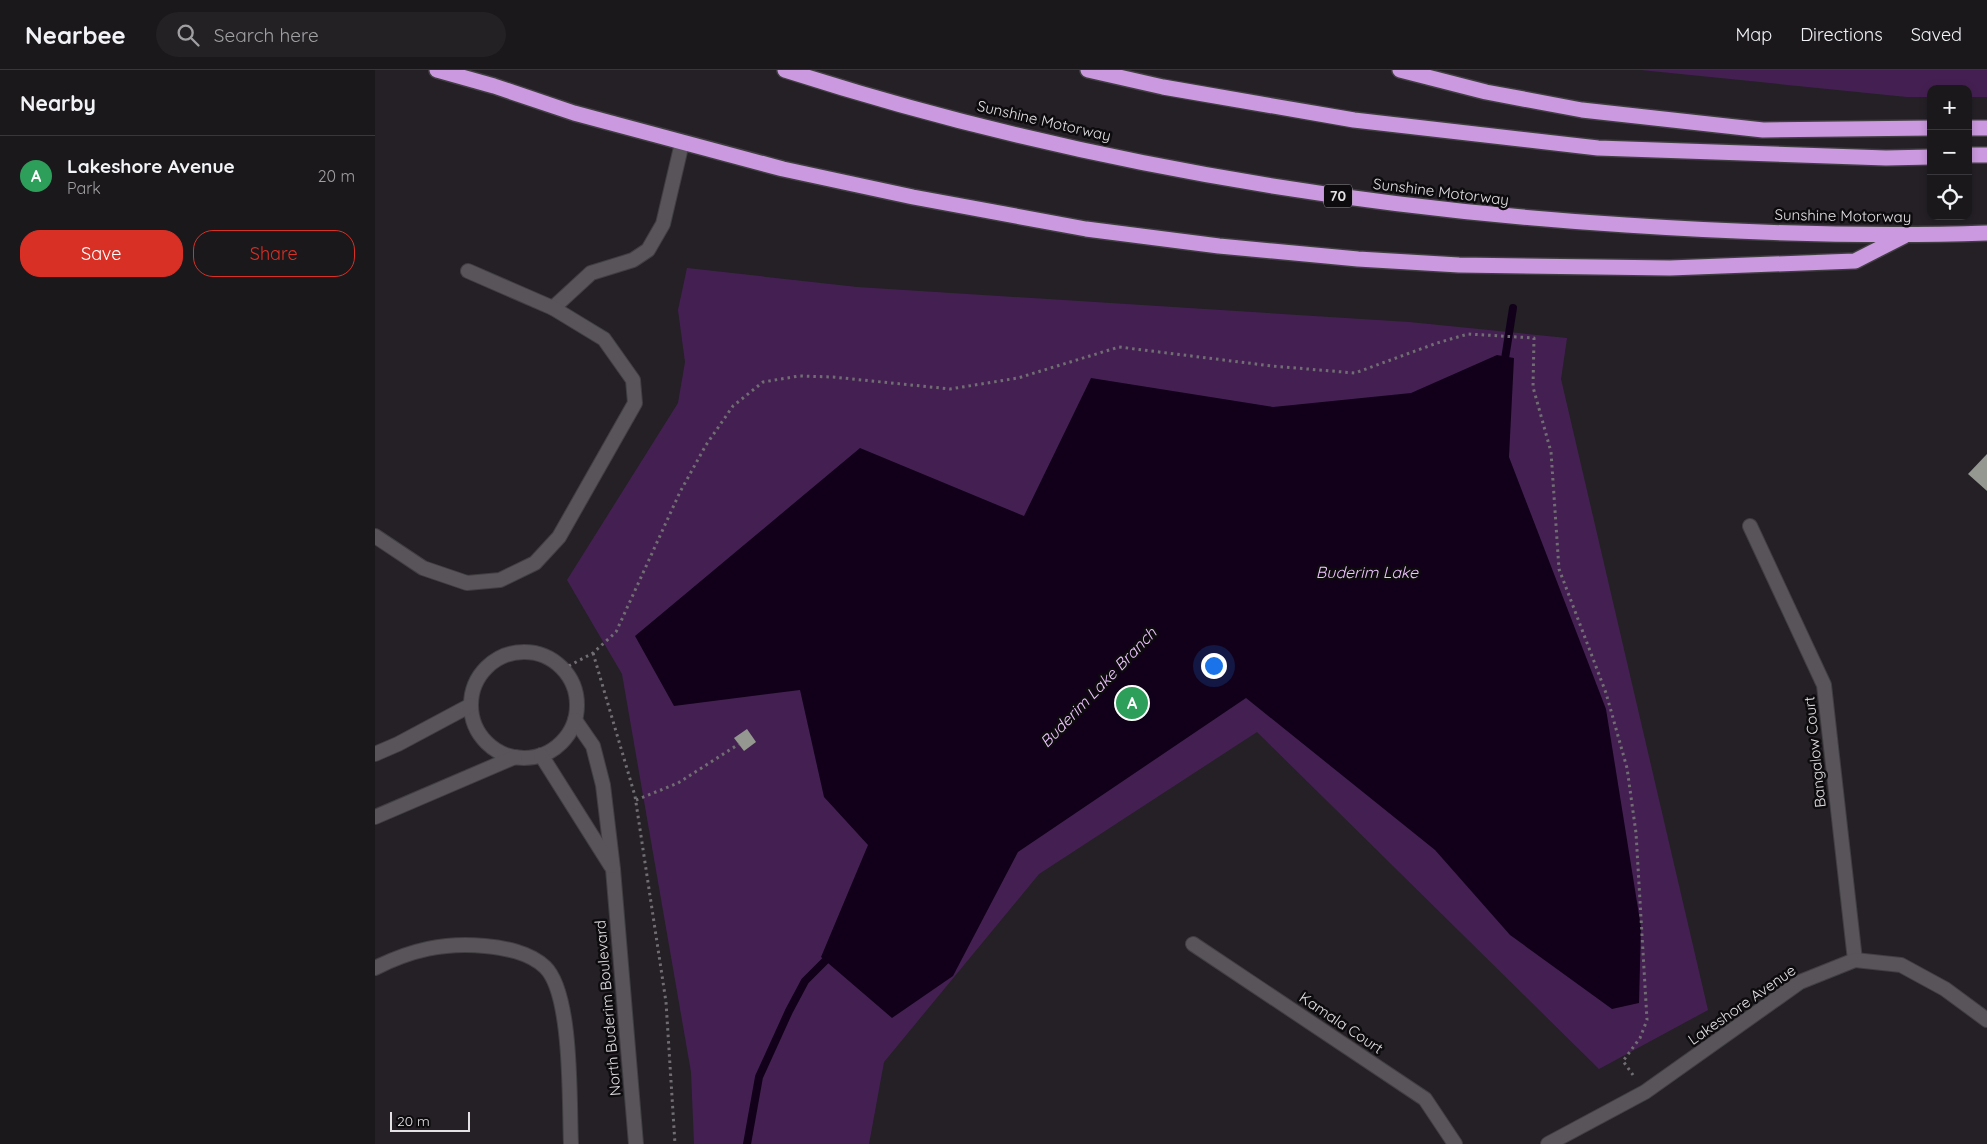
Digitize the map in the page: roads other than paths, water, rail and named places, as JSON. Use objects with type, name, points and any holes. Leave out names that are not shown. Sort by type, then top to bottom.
[{"type":"highway","points":[[437,70],[494,86],[574,114],[783,169],[913,197],[1086,229],[1219,246],[1358,259],[1459,265],[1660,268],[1855,261],[1904,236]]},
{"type":"highway","name":"Sunshine Motorway","points":[[785,70],[999,130],[1243,182],[1379,203],[1512,218],[1709,231],[1904,236],[1987,233]]},
{"type":"highway","points":[[1088,70],[1163,87],[1354,120],[1598,148],[1886,158],[1927,157]]},
{"type":"highway","points":[[1400,70],[1487,92],[1582,110],[1754,129],[1927,128]]},
{"type":"highway","points":[[1972,128],[1987,128]]},
{"type":"highway","points":[[1972,155],[1987,155]]},
{"type":"street","points":[[553,308],[591,273],[633,260],[648,250],[663,224],[683,143]]},
{"type":"street","points":[[375,536],[423,568],[467,583],[500,580],[535,563],[559,537],[635,403],[633,380],[604,339],[553,308],[468,271]]},
{"type":"street","name":"Bangalow Court","points":[[1750,526],[1824,685],[1855,960]]},
{"type":"street","points":[[375,817],[515,757],[541,755],[556,747],[567,735],[575,720],[577,697],[569,676],[563,669],[543,655],[526,652],[509,654],[494,661],[482,673],[474,688],[471,705],[473,720],[484,739],[501,753],[515,757]]},
{"type":"street","points":[[375,754],[398,744],[471,705]]},
{"type":"street","name":"North Buderim Boulevard","points":[[575,720],[593,746],[603,785],[613,869],[636,1144]]},
{"type":"street","name":"North Buderim Boulevard","points":[[541,755],[613,869]]},
{"type":"street","points":[[375,968],[418,950],[446,945],[469,944],[517,951],[545,966],[554,981],[563,1009],[571,1144]]},
{"type":"street","name":"Kamala Court","points":[[1193,944],[1425,1099],[1455,1144]]},
{"type":"street","name":"Lakeshore Avenue","points":[[1548,1144],[1645,1092],[1800,982],[1855,960],[1901,965],[1945,989],[1987,1020]]},
{"type":"water","name":"Buderim Lake","points":[[1497,355],[1514,358],[1509,457],[1606,709],[1641,927],[1639,1003],[1612,1009],[1510,935],[1435,850],[1246,698],[1018,852],[953,976],[892,1018],[821,957],[868,845],[824,797],[800,690],[674,706],[635,636],[860,448],[1024,516],[1091,378],[1273,407],[1411,393]]},
{"type":"waterway","name":"Buderim Lake Branch","points":[[1504,365],[1513,308]]},
{"type":"waterway","name":"Buderim Lake Branch","points":[[747,1144],[759,1077],[805,981],[832,954]]},
{"type":"place","name":"Lakeshore Avenue","points":[[1132,703]]}]
